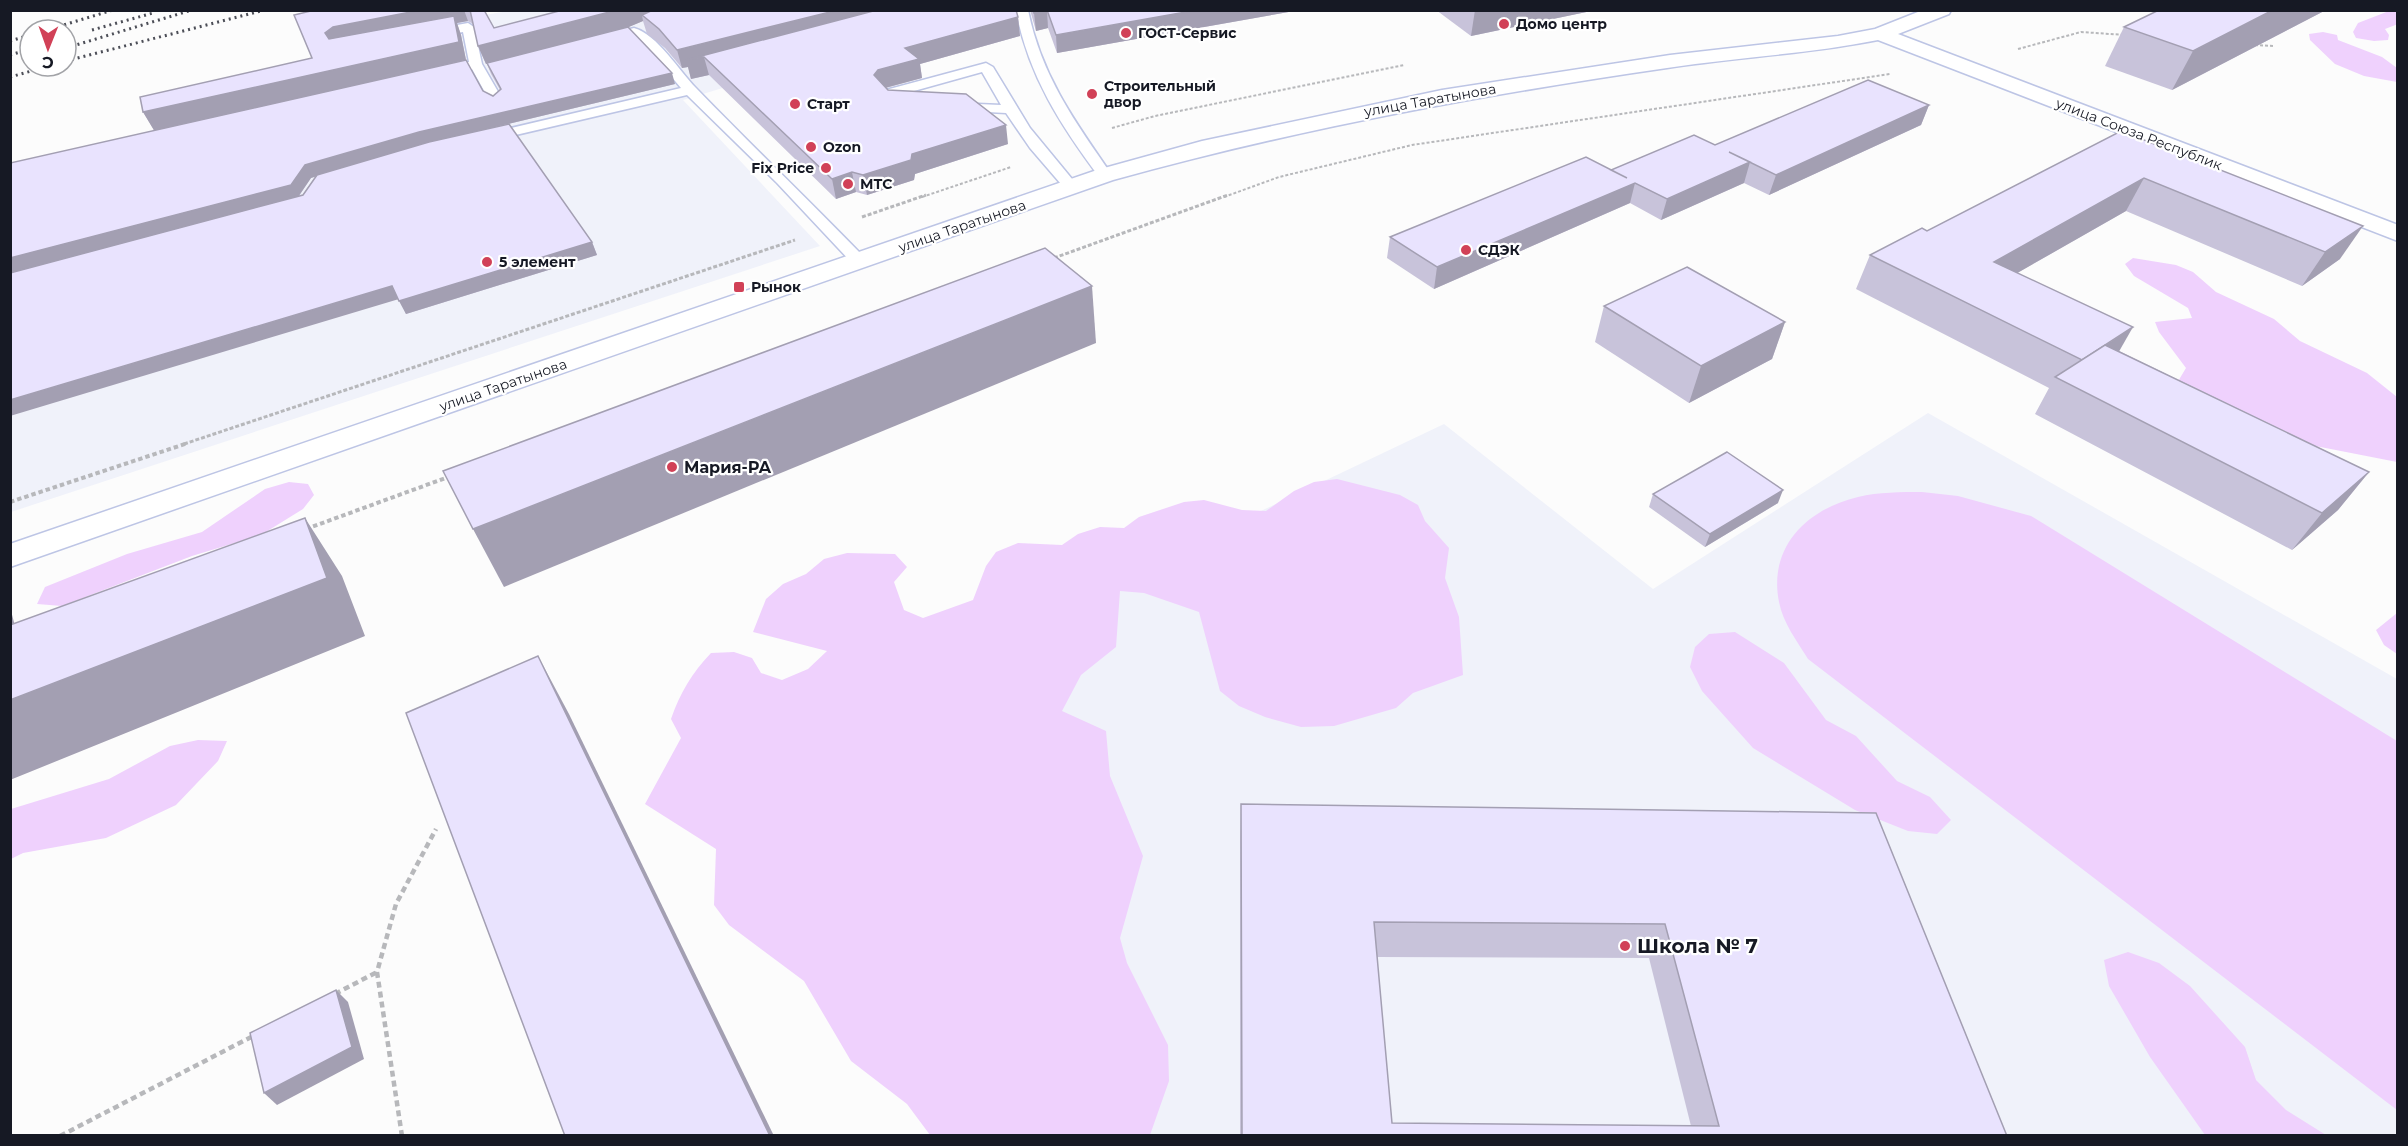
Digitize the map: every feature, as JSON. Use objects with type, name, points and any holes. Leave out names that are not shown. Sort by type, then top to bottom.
[{"type":"street","name":"улица Таратынова","points":[[10,556],[1105,175],[1213,146],[1442,96],[1607,70],[1880,34],[1942,10]]},
{"type":"street","name":"улица Союза Республик","points":[[1880,34],[2397,234]]},
{"type":"lane","points":[[1022,10],[1031,48],[1045,84],[1076,137],[1105,175]]},
{"type":"lane","points":[[653,24],[629,33],[658,52],[685,74],[690,90],[782,180],[826,230],[859,261]]},
{"type":"lane","points":[[422,36],[468,27],[497,102]]},
{"type":"lane","points":[[908,105],[897,104],[887,94],[986,67],[1009,109],[1042,157],[1072,188]]},
{"type":"lane","points":[[430,73],[484,68]]},
{"type":"lane","points":[[473,140],[690,90]]},
{"type":"lane","points":[[942,106],[1009,109]]},
{"type":"path","points":[[2018,50],[2081,32],[2127,35]]},
{"type":"path","points":[[2253,44],[2275,46]]},
{"type":"path","points":[[1053,259],[1279,177],[1412,145],[1954,63]]},
{"type":"path","points":[[1076,137],[1155,116],[1404,65]]},
{"type":"path","points":[[10,502],[1042,157]]},
{"type":"path","points":[[299,531],[456,475]]},
{"type":"path","points":[[402,1136],[377,972],[396,904],[436,829]]},
{"type":"path","points":[[324,999],[377,972]]},
{"type":"path","points":[[60,1136],[261,1032]]},
{"type":"shaded area","points":[[515,10],[981,10],[683,100],[820,246],[11,512],[10,165],[154,131],[318,78],[308,44]]},
{"type":"shaded area","points":[[2389,11],[2397,11],[2398,24],[2385,29],[2389,35],[2388,40],[2374,41],[2356,38],[2353,32],[2358,23]]},
{"type":"shaded area","points":[[2323,32],[2337,35],[2338,40],[2382,57],[2397,68],[2397,82],[2364,76],[2335,64],[2310,40],[2309,34]]},
{"type":"shaded area","points":[[2133,258],[2176,265],[2193,272],[2216,292],[2274,319],[2300,341],[2367,373],[2397,397],[2397,462],[2224,428],[2174,388],[2186,368],[2159,332],[2155,322],[2192,318],[2188,308],[2134,276],[2125,264]]},
{"type":"shaded area","name":"Школа № 7","points":[[1928,413],[2397,679],[2397,1135],[959,1135],[745,756],[1444,424],[1653,589]]},
{"type":"shaded area","points":[[1337,479],[1400,495],[1418,505],[1425,521],[1449,548],[1445,578],[1459,617],[1463,675],[1413,693],[1396,708],[1334,726],[1301,727],[1265,717],[1239,706],[1220,691],[1199,612],[1144,593],[1120,591],[1116,647],[1081,675],[1062,711],[1106,731],[1110,776],[1143,856],[1120,938],[1127,963],[1168,1045],[1169,1081],[1150,1135],[930,1135],[907,1104],[851,1061],[804,981],[729,925],[714,905],[716,849],[645,804],[681,738],[671,719],[687,684],[711,653],[734,652],[752,658],[761,673],[782,680],[808,669],[827,651],[753,632],[766,599],[783,584],[806,574],[824,559],[847,553],[895,554],[907,567],[894,582],[904,610],[923,618],[973,600],[986,566],[996,552],[1018,543],[1062,545],[1078,534],[1100,527],[1124,528],[1139,517],[1184,502],[1204,500],[1242,510],[1266,511],[1294,491],[1314,482]]},
{"type":"shaded area","points":[[289,482],[308,484],[314,495],[303,509],[261,535],[192,556],[62,606],[37,604],[45,587],[127,554],[202,532],[265,489]]},
{"type":"shaded area","points":[[1898,492],[1958,496],[2031,516],[2397,741],[2397,1110],[1808,659],[1787,625],[1779,602],[1777,582],[1780,564],[1795,533],[1823,511],[1858,497]]},
{"type":"shaded area","points":[[2397,613],[2397,654],[2384,645],[2376,630]]},
{"type":"shaded area","points":[[1735,632],[1784,663],[1826,720],[1856,736],[1897,781],[1930,797],[1951,820],[1937,834],[1908,831],[1855,810],[1753,748],[1702,691],[1690,667],[1695,647],[1709,634]]},
{"type":"shaded area","points":[[198,740],[227,741],[218,761],[176,805],[106,838],[23,853],[11,859],[11,809],[109,779],[170,746]]},
{"type":"shaded area","points":[[2128,952],[2159,963],[2190,986],[2245,1047],[2256,1080],[2286,1110],[2326,1135],[2205,1135],[2150,1057],[2109,986],[2104,960]]},
{"type":"building","points":[[315,10],[421,10],[333,27],[325,33],[329,39],[454,16],[459,42],[143,112],[140,97],[312,58],[294,15]]},
{"type":"building","points":[[470,10],[484,10],[494,28],[563,10],[617,10],[478,46]]},
{"type":"building","points":[[653,10],[838,10],[677,50],[659,29],[642,15]]},
{"type":"building","points":[[877,10],[1016,10],[1018,17],[905,48],[919,59],[878,70],[874,75],[888,90],[966,94],[1006,125],[912,154],[911,160],[863,175],[852,172],[832,179],[704,57],[686,60]]},
{"type":"building","points":[[1047,10],[1197,10],[1056,35]]},
{"type":"building","points":[[2159,10],[2273,10],[2193,51],[2124,27]]},
{"type":"building","points":[[628,27],[672,73],[419,132],[305,165],[291,185],[10,258],[10,163],[466,60],[483,91],[493,96],[501,89],[487,63]]},
{"type":"building","points":[[1868,80],[1929,105],[1776,175],[1750,162],[1667,199],[1635,183],[1437,267],[1390,237],[1586,157],[1611,170],[1694,135],[1715,145]]},
{"type":"building","points":[[509,124],[592,242],[399,301],[392,286],[10,400],[10,273],[303,195],[317,175],[429,142]]},
{"type":"building","points":[[2121,131],[2363,226],[2325,252],[2144,178],[1994,262],[2133,327],[2082,360],[1870,255],[1922,228],[1927,231]]},
{"type":"building","points":[[1045,248],[1092,286],[473,529],[443,471]]},
{"type":"building","points":[[1687,267],[1785,322],[1701,366],[1604,306]]},
{"type":"building","points":[[2105,345],[2369,472],[2322,513],[2055,377]]},
{"type":"building","points":[[1727,452],[1783,490],[1710,534],[1653,494]]},
{"type":"building","points":[[305,518],[327,578],[10,700],[10,625]]},
{"type":"building","points":[[538,656],[770,1136],[565,1136],[406,713]]},
{"type":"building","points":[[1241,804],[1876,813],[2007,1136],[1242,1136]],"holes":[[[1374,922],[1665,924],[1719,1126],[1392,1123]]]},
{"type":"building","points":[[336,990],[352,1047],[264,1093],[250,1033]]},
{"type":"railway","points":[[78,21],[113,10]]},
{"type":"railway","points":[[78,44],[192,10]]},
{"type":"railway","points":[[78,58],[265,10]]},
{"type":"railway","points":[[92,30],[153,13]]},
{"type":"railway","points":[[10,41],[18,39]]},
{"type":"railway","points":[[10,55],[18,53]]},
{"type":"railway","points":[[10,77],[18,75]]},
{"type":"place","name":"Домо центр","points":[[1504,24]]},
{"type":"place","name":"ГОСТ-Сервис","points":[[1126,33]]},
{"type":"place","name":"Строительный двор","points":[[1092,94]]},
{"type":"place","name":"Старт","points":[[795,104]]},
{"type":"place","name":"Ozon","points":[[811,147]]},
{"type":"place","name":"Fix Price","points":[[826,168]]},
{"type":"place","name":"МТС","points":[[848,184]]},
{"type":"place","name":"СДЭК","points":[[1466,250]]},
{"type":"place","name":"5 элемент","points":[[487,262]]},
{"type":"place","name":"Рынок","points":[[739,287]]},
{"type":"place","name":"Мария-РА","points":[[672,467]]},
{"type":"place","name":"Школа № 7","points":[[1625,946]]}]
